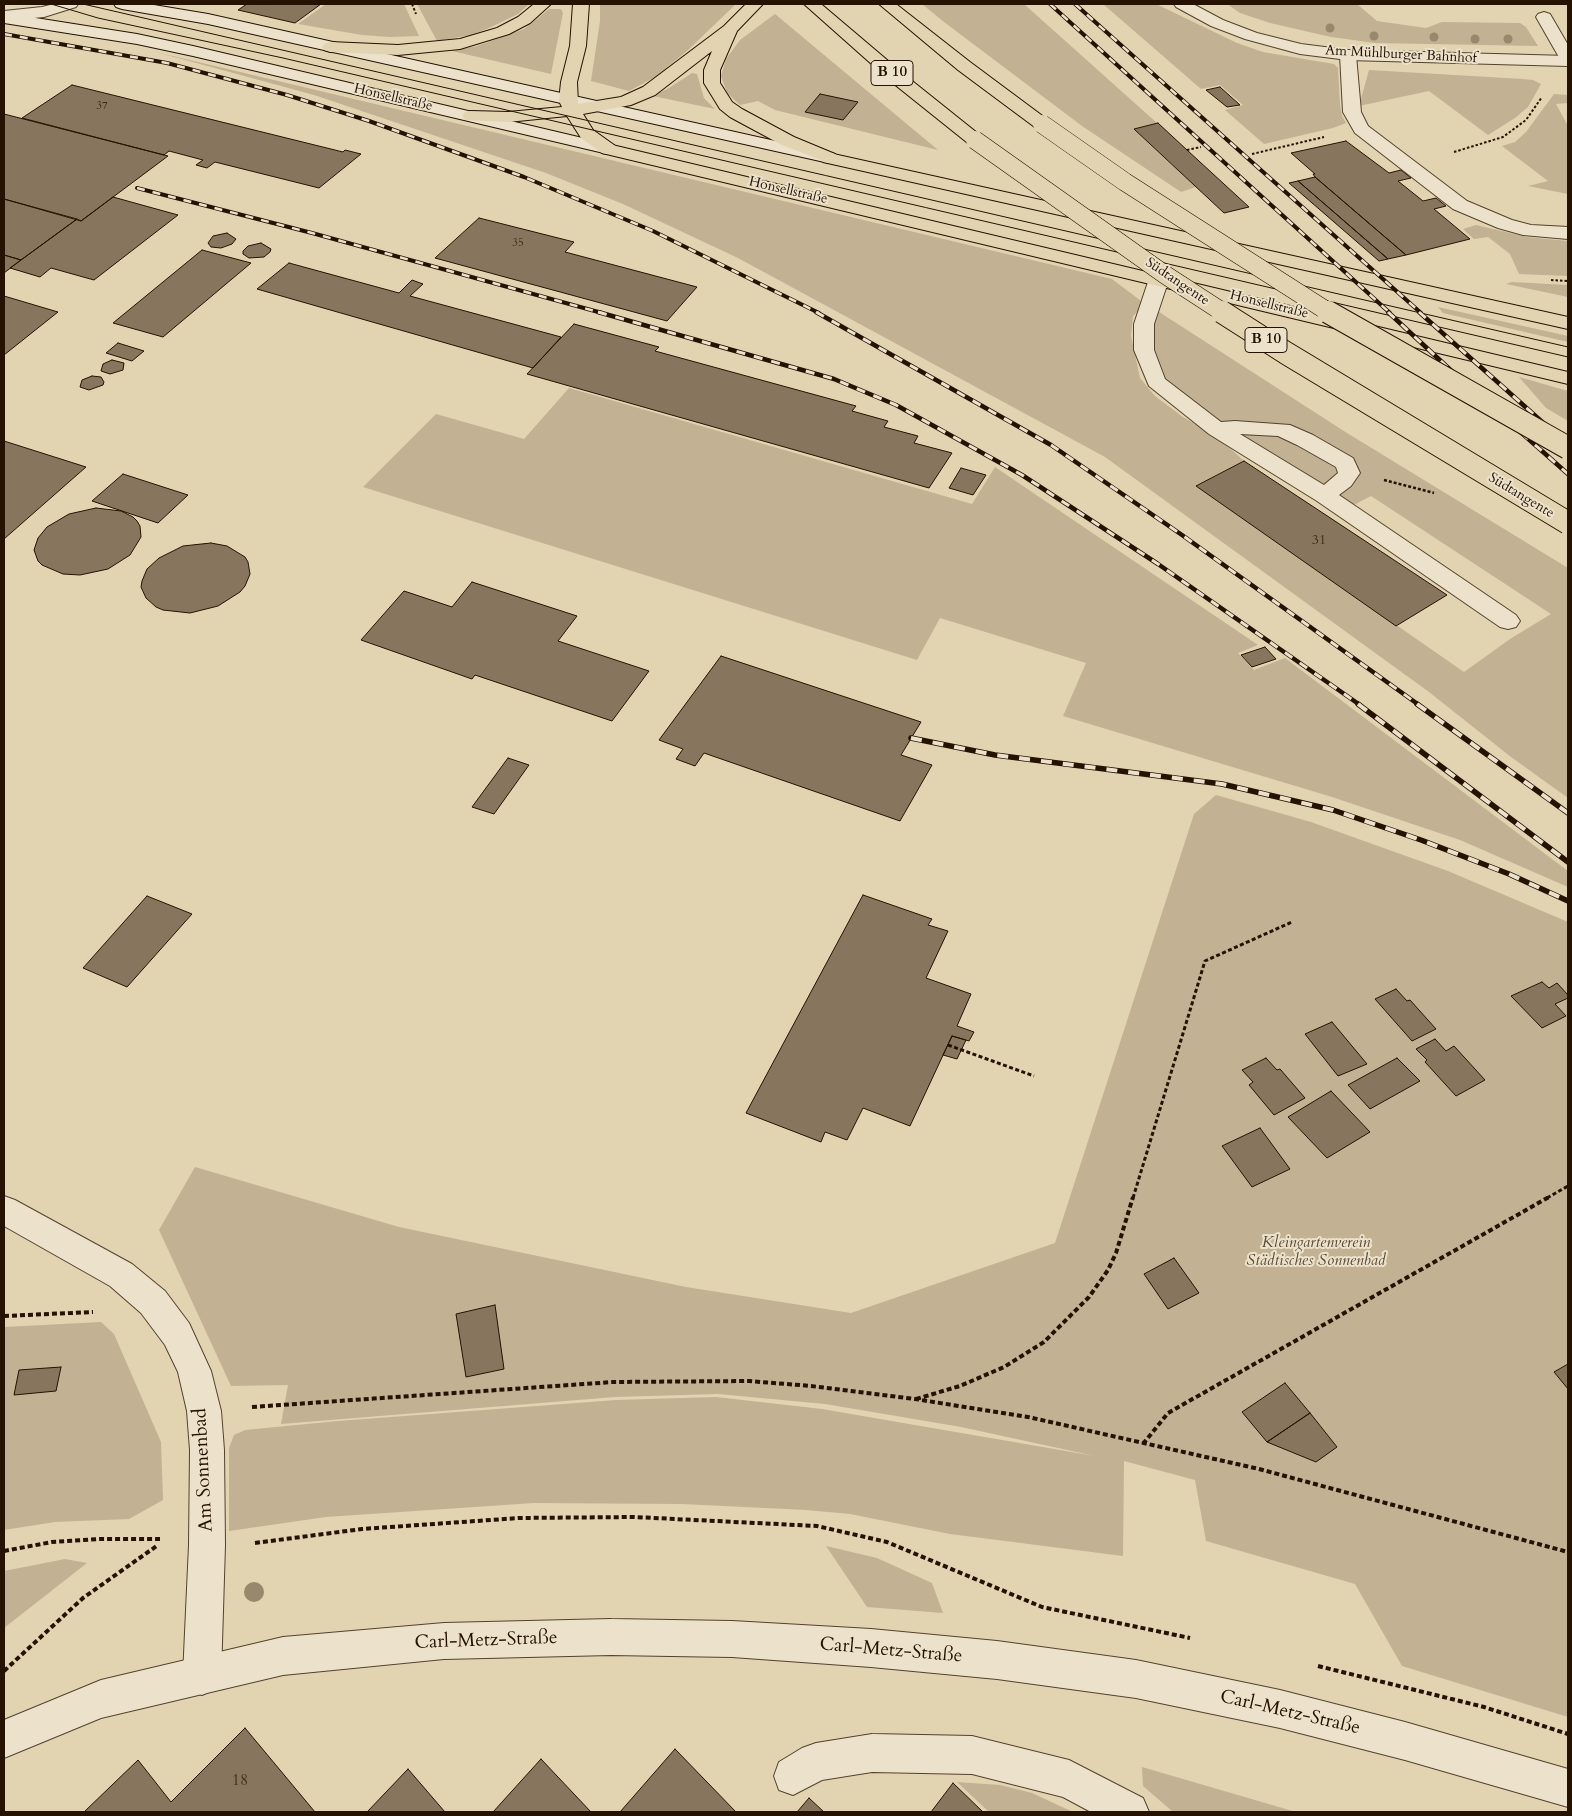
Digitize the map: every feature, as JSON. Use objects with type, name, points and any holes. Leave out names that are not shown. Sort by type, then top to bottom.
[{"type":"main road","points":[[4,17],[44,12],[70,4]]},
{"type":"main road","points":[[122,4],[208,18],[570,106],[598,107],[1568,323]]},
{"type":"main road","points":[[330,47],[398,50],[460,44],[503,31],[524,20],[544,4]]},
{"type":"main road","points":[[581,4],[578,46],[569,82],[570,106],[587,134],[608,149]]},
{"type":"main road","points":[[598,107],[625,101],[649,91],[678,71],[730,29],[755,4]]},
{"type":"main road","name":"Südtangente","points":[[812,4],[900,80],[975,140],[1164,274],[1286,353],[1568,523]]},
{"type":"main road","points":[[887,4],[964,66],[1132,187],[1330,313],[1568,448]]},
{"type":"main road","name":"Am Mühlburger Bahnhof","points":[[1182,4],[1217,23],[1251,36],[1300,49],[1348,55],[1568,60]]},
{"type":"main road","name":"Honsellstraße","points":[[4,17],[156,43],[1159,278],[1568,378]]},
{"type":"main road","points":[[1544,17],[1568,60]]},
{"type":"main road","points":[[730,29],[712,70],[712,83],[718,94],[736,113],[788,141],[829,158]]},
{"type":"main road","points":[[1348,55],[1352,112],[1361,129],[1460,205],[1484,216],[1530,231],[1568,233]]},
{"type":"main road","points":[[471,116],[522,116],[570,106]]},
{"type":"main road","points":[[1159,278],[1144,324],[1144,350],[1156,382],[1217,429],[1325,496],[1508,621]]},
{"type":"main road","points":[[1217,429],[1235,427],[1282,430],[1306,440],[1345,463],[1350,473],[1343,482],[1325,496]]},
{"type":"main road","name":"Am Sonnenbad","points":[[4,1210],[121,1275],[153,1302],[178,1334],[194,1371],[204,1411],[206,1450],[207,1545],[202,1676]]},
{"type":"main road","name":"Carl-Metz-Straße","points":[[4,1739],[101,1699],[283,1656],[444,1641],[611,1637],[732,1639],[871,1648],[997,1660],[1136,1679],[1280,1709],[1405,1741],[1568,1788]]},
{"type":"main road","points":[[793,1776],[816,1762],[872,1753],[972,1755],[1069,1779],[1129,1812]]},
{"type":"path","points":[[1407,164],[1484,144],[1503,137],[1526,120],[1536,108],[1542,95]]},
{"type":"path","points":[[1187,150],[1201,147]]},
{"type":"path","points":[[1252,154],[1284,147]]},
{"type":"path","points":[[914,1399],[960,1386],[1004,1366],[1044,1342],[1090,1297],[1108,1270],[1116,1253],[1205,961],[1292,922]]},
{"type":"path","points":[[948,1045],[1034,1076]]},
{"type":"path","points":[[1143,1444],[1168,1413],[1568,1186]]},
{"type":"path","points":[[4,1316],[99,1312],[153,1302]]},
{"type":"path","points":[[204,1411],[603,1382],[700,1379],[749,1380],[811,1386],[914,1399],[1028,1417],[1259,1469],[1568,1552]]},
{"type":"path","points":[[207,1545],[248,1543],[362,1529],[519,1518],[634,1517],[817,1526],[887,1542],[1042,1607],[1195,1639]]},
{"type":"path","points":[[4,1551],[52,1542],[101,1538],[167,1540],[133,1561],[83,1598],[4,1671]]},
{"type":"path","points":[[1316,1665],[1484,1708],[1568,1734]]},
{"type":"green space","points":[[326,4],[404,4],[419,36],[390,37],[362,35],[298,24]]},
{"type":"green space","points":[[417,4],[529,4],[518,14],[489,28],[471,35],[437,41]]},
{"type":"green space","points":[[600,4],[736,4],[687,51],[655,77],[629,91],[591,81],[600,21]]},
{"type":"green space","points":[[922,4],[1024,4],[1157,123],[1134,129],[1196,187],[1181,192],[1082,126]]},
{"type":"green space","points":[[1103,4],[1156,4],[1237,43],[1263,52],[1334,64],[1338,68],[1340,105],[1342,116],[1346,123],[1333,128],[1264,144],[1225,110],[1243,105],[1220,85],[1201,89]]},
{"type":"green space","points":[[1227,4],[1357,4],[1377,21],[1426,28],[1442,22],[1520,23],[1526,27],[1538,46],[1375,43],[1331,37],[1270,23],[1240,13]]},
{"type":"green space","points":[[549,9],[561,9],[563,13],[551,74],[452,51],[477,46],[524,29]]},
{"type":"green space","points":[[775,14],[938,150],[775,110],[758,101],[740,105],[727,93],[721,76],[726,59],[740,40]]},
{"type":"green space","points":[[156,52],[1112,279],[1145,304],[1133,316],[1131,336],[1140,378],[1155,396],[1183,417],[1218,437],[1244,461],[1196,486],[1464,672],[1510,639],[1551,614],[1371,496],[1352,506],[1331,495],[1354,475],[1309,436],[1218,425],[1161,379],[1149,350],[1156,310],[1347,433],[1568,568],[1568,798],[1511,757],[1429,692],[1105,457],[738,258],[623,204],[546,173],[314,95]]},
{"type":"green space","points":[[1369,70],[1523,79],[1533,80],[1541,84],[1528,107],[1515,118],[1488,135],[1429,91],[1359,106]]},
{"type":"green space","points":[[692,73],[697,74],[704,98],[715,109],[653,96],[669,88]]},
{"type":"green space","points":[[1554,94],[1568,95],[1568,103],[1556,104],[1568,126],[1568,194],[1528,186],[1548,181],[1502,146],[1515,142],[1526,132]]},
{"type":"green space","points":[[1476,225],[1527,237],[1568,241],[1568,276],[1519,274],[1510,254],[1488,237],[1474,239],[1463,229]]},
{"type":"green space","points":[[1512,282],[1568,285],[1568,297],[1506,284]]},
{"type":"green space","points":[[1438,307],[1568,336],[1568,342],[1443,313]]},
{"type":"green space","points":[[1519,377],[1568,391],[1568,421],[1546,408]]},
{"type":"green space","points":[[569,388],[972,504],[995,467],[1258,645],[1238,653],[1254,670],[1285,658],[1568,871],[1568,887],[1460,840],[1332,797],[1063,716],[1086,663],[940,618],[917,660],[363,487],[436,414],[524,439]]},
{"type":"green space","points":[[1227,430],[1282,433],[1338,464],[1343,475],[1323,492]]},
{"type":"green space","name":"Kleingartenverein Städtisches Sonnenbad","points":[[1216,795],[1311,822],[1448,871],[1568,922],[1568,1717],[1402,1666],[1355,1584],[1206,1541],[1195,1480],[1124,1461],[1123,1556],[950,1534],[850,1514],[682,1504],[534,1503],[326,1517],[229,1531],[229,1448],[234,1435],[245,1430],[338,1421],[616,1400],[716,1397],[822,1409],[1095,1456],[961,1427],[825,1404],[718,1394],[615,1397],[281,1424],[288,1385],[231,1386],[159,1230],[195,1167],[399,1227],[686,1287],[851,1313],[1055,1243],[1194,814]]},
{"type":"green space","points":[[101,1322],[114,1334],[161,1442],[163,1500],[129,1519],[55,1522],[4,1530],[4,1327]]},
{"type":"green space","points":[[826,1546],[877,1558],[932,1583],[943,1613],[867,1607]]},
{"type":"green space","points":[[65,1559],[87,1563],[4,1628],[4,1571]]},
{"type":"green space","points":[[1142,1767],[1296,1812],[1173,1812],[1143,1786]]},
{"type":"green space","points":[[957,1782],[1000,1785],[1032,1793],[1073,1812],[989,1812]]},
{"type":"building","points":[[247,4],[321,4],[295,23],[238,10]]},
{"type":"building","points":[[72,85],[343,152],[345,150],[361,154],[319,188],[215,162],[207,168],[196,165],[203,160],[169,151],[164,155],[22,118]]},
{"type":"building","points":[[1220,87],[1240,105],[1227,107],[1206,90]]},
{"type":"building","points":[[820,94],[858,102],[843,120],[805,112]]},
{"type":"building","points":[[4,114],[168,156],[81,221],[4,199]]},
{"type":"building","points":[[1158,123],[1249,207],[1224,213],[1134,129]]},
{"type":"building","points":[[1346,141],[1389,173],[1401,170],[1411,178],[1398,181],[1423,201],[1436,198],[1446,206],[1434,209],[1470,239],[1406,255],[1315,177],[1313,174],[1315,174],[1291,153]]},
{"type":"building","points":[[1315,177],[1406,255],[1388,259],[1298,181]]},
{"type":"building","points":[[1298,181],[1388,259],[1379,261],[1289,183]]},
{"type":"building","points":[[113,197],[178,215],[94,280],[51,268],[40,277],[10,268],[77,219],[81,221]]},
{"type":"building","points":[[4,199],[77,219],[21,260],[4,255]]},
{"type":"building","points":[[479,218],[574,242],[565,252],[697,287],[667,321],[435,258]]},
{"type":"building","points":[[227,233],[236,239],[232,244],[221,248],[211,247],[208,243],[213,236]]},
{"type":"building","points":[[261,243],[271,249],[264,257],[249,258],[243,254],[243,251],[248,246]]},
{"type":"building","points":[[202,250],[251,263],[163,337],[113,323]]},
{"type":"building","points":[[4,255],[21,260],[4,273]]},
{"type":"building","points":[[289,263],[399,293],[412,280],[423,284],[410,296],[561,337],[533,368],[257,289]]},
{"type":"building","points":[[4,296],[58,312],[4,355]]},
{"type":"building","points":[[574,324],[659,347],[655,351],[856,406],[852,411],[888,421],[884,427],[918,436],[914,443],[952,453],[929,488],[527,374]]},
{"type":"building","points":[[118,343],[144,351],[132,361],[106,353]]},
{"type":"building","points":[[112,360],[124,363],[123,370],[110,374],[101,371],[103,364]]},
{"type":"building","points":[[92,376],[101,377],[104,382],[103,385],[89,390],[80,387],[82,380]]},
{"type":"building","points":[[4,441],[86,467],[4,539]]},
{"type":"building","points":[[1244,461],[1447,595],[1396,626],[1196,486]]},
{"type":"building","points":[[961,468],[986,475],[973,495],[949,488]]},
{"type":"building","points":[[123,474],[188,495],[158,523],[92,501]]},
{"type":"building","points":[[96,508],[121,511],[137,521],[140,526],[141,537],[130,555],[108,569],[80,575],[63,574],[42,565],[38,561],[34,550],[38,538],[47,527],[69,514]]},
{"type":"building","points":[[211,543],[227,546],[245,557],[248,562],[250,574],[240,592],[218,606],[190,613],[163,610],[156,607],[146,598],[141,587],[142,581],[147,569],[159,558],[183,546]]},
{"type":"building","points":[[472,582],[577,616],[558,641],[649,671],[612,721],[475,675],[472,679],[361,640],[404,591],[452,607]]},
{"type":"building","points":[[1265,647],[1276,659],[1252,667],[1241,655]]},
{"type":"building","points":[[721,656],[921,722],[901,755],[932,765],[900,821],[704,753],[695,766],[676,759],[683,749],[659,740]]},
{"type":"building","points":[[508,758],[529,765],[494,814],[472,807]]},
{"type":"building","points":[[863,895],[932,919],[928,925],[948,931],[926,978],[971,994],[957,1026],[974,1032],[969,1041],[952,1036],[910,1126],[863,1108],[847,1140],[825,1132],[821,1142],[746,1113]]},
{"type":"building","points":[[147,896],[192,914],[127,987],[83,968]]},
{"type":"building","points":[[1542,982],[1549,988],[1557,983],[1568,995],[1568,998],[1555,1004],[1566,1016],[1542,1028],[1511,996]]},
{"type":"building","points":[[1396,989],[1407,1001],[1410,1000],[1436,1029],[1412,1041],[1375,999]]},
{"type":"building","points":[[1332,1022],[1367,1064],[1338,1076],[1305,1034]]},
{"type":"building","points":[[952,1036],[966,1040],[957,1059],[943,1055]]},
{"type":"building","points":[[1435,1039],[1446,1051],[1454,1046],[1485,1080],[1456,1096],[1425,1062],[1427,1060],[1416,1049]]},
{"type":"building","points":[[1266,1058],[1277,1070],[1280,1069],[1305,1098],[1274,1115],[1249,1085],[1253,1082],[1242,1070]]},
{"type":"building","points":[[1397,1058],[1420,1081],[1370,1109],[1348,1085]]},
{"type":"building","points":[[1331,1091],[1370,1132],[1327,1158],[1288,1117]]},
{"type":"building","points":[[1260,1128],[1290,1169],[1252,1187],[1222,1146]]},
{"type":"building","points":[[1174,1258],[1199,1293],[1168,1309],[1144,1274]]},
{"type":"building","points":[[495,1305],[504,1369],[466,1377],[456,1314]]},
{"type":"building","points":[[1568,1364],[1568,1389],[1554,1372]]},
{"type":"building","points":[[61,1367],[56,1391],[14,1395],[19,1370]]},
{"type":"building","points":[[1285,1383],[1310,1413],[1267,1442],[1242,1412]]},
{"type":"building","points":[[1310,1413],[1337,1447],[1316,1462],[1267,1442]]},
{"type":"building","points":[[245,1728],[315,1812],[84,1812],[138,1760],[171,1802]]},
{"type":"building","points":[[675,1749],[736,1812],[620,1812]]},
{"type":"building","points":[[541,1759],[591,1812],[493,1812]]},
{"type":"building","points":[[408,1769],[445,1812],[367,1812]]},
{"type":"building","points":[[953,1783],[983,1812],[931,1812]]},
{"type":"building","points":[[809,1798],[824,1812],[797,1812]]},
{"type":"tram line","points":[[51,4],[98,18],[283,58],[1568,357]]},
{"type":"tram line","points":[[83,4],[1568,347]]},
{"type":"railway","points":[[1050,4],[1390,313]]},
{"type":"railway","points":[[1075,4],[1421,313]]},
{"type":"railway","points":[[4,34],[167,63],[287,95],[369,121],[524,177],[653,231],[819,313]]},
{"type":"railway","points":[[137,188],[312,233],[602,313]]},
{"type":"railway","points":[[598,312],[834,379],[896,405],[1022,475],[1158,564],[1360,705]]},
{"type":"railway","points":[[816,312],[1051,445],[1182,535],[1419,705]]},
{"type":"railway","points":[[1388,312],[1568,474]]},
{"type":"railway","points":[[1419,312],[1568,445]]},
{"type":"railway","points":[[1358,704],[1568,862]]},
{"type":"railway","points":[[1417,704],[1568,813]]},
{"type":"railway","points":[[911,738],[995,755],[1222,784],[1333,810],[1421,840],[1509,874],[1568,901]]}]
